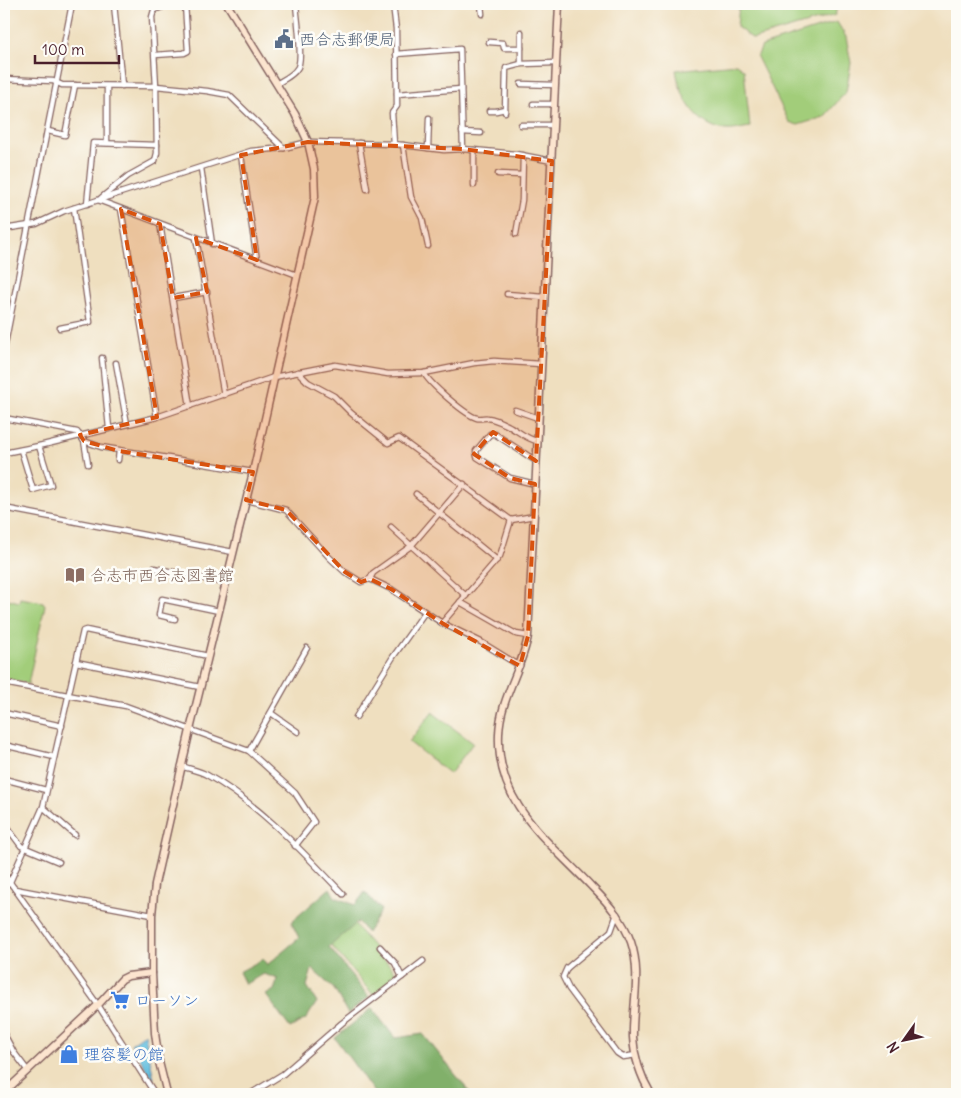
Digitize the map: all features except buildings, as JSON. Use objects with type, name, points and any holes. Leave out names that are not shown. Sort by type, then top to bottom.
[{"type":"street","points":[[4,347],[72,4]]},
{"type":"street","points":[[114,4],[122,86]]},
{"type":"street","points":[[98,200],[128,176],[155,161],[157,145],[156,86],[152,17],[154,10],[171,4]]},
{"type":"street","points":[[155,55],[184,53],[188,51],[185,4]]},
{"type":"street","points":[[167,1094],[159,1062],[155,1032],[152,915],[155,884],[181,766],[253,472],[315,197],[314,169],[308,142],[295,114],[227,4]]},
{"type":"street","points":[[276,84],[298,69],[300,59],[296,4]]},
{"type":"street","points":[[393,4],[397,94],[397,106],[392,112],[394,144]]},
{"type":"street","points":[[481,4],[482,14]]},
{"type":"street","points":[[559,4],[528,636],[520,666],[500,717],[501,765],[508,789],[515,803],[530,824],[605,900],[616,914],[632,945],[636,963],[637,983],[633,1038],[642,1076],[651,1094]]},
{"type":"street","points":[[521,32],[521,64]]},
{"type":"street","points":[[489,42],[503,43],[504,48],[521,48]]},
{"type":"street","points":[[396,54],[460,49],[463,149]]},
{"type":"street","points":[[490,111],[505,110],[506,68],[521,64],[556,63]]},
{"type":"street","points":[[4,79],[53,81],[62,85],[156,86],[207,90],[229,95],[284,148]]},
{"type":"street","points":[[521,84],[555,85]]},
{"type":"street","points":[[48,131],[64,134],[75,85]]},
{"type":"street","points":[[107,86],[107,143]]},
{"type":"street","points":[[397,94],[461,89]]},
{"type":"street","points":[[533,104],[554,104]]},
{"type":"street","points":[[428,118],[428,148]]},
{"type":"street","points":[[521,125],[553,125]]},
{"type":"street","points":[[462,132],[481,133]]},
{"type":"street","points":[[4,229],[36,224],[74,208],[251,151],[284,148],[308,142],[394,144],[428,148],[463,149],[523,155],[552,161]]},
{"type":"street","points":[[87,204],[93,143],[157,145]]},
{"type":"street","points":[[359,143],[367,189]]},
{"type":"street","points":[[403,145],[411,197],[422,218],[428,246]]},
{"type":"street","points":[[474,150],[474,185]]},
{"type":"street","points":[[241,155],[257,260]]},
{"type":"street","points":[[516,234],[522,200],[523,155]]},
{"type":"street","points":[[201,168],[212,244]]},
{"type":"street","points":[[498,174],[522,176]]},
{"type":"street","points":[[98,200],[297,275]]},
{"type":"street","points":[[60,328],[90,322],[74,208]]},
{"type":"street","points":[[121,209],[157,417]]},
{"type":"street","points":[[160,224],[190,406]]},
{"type":"street","points":[[196,238],[224,395]]},
{"type":"street","points":[[173,298],[207,292]]},
{"type":"street","points":[[507,294],[544,297]]},
{"type":"street","points":[[102,358],[109,428]]},
{"type":"street","points":[[4,453],[157,417],[274,377],[335,365],[388,374],[424,373],[494,361],[541,364]]},
{"type":"street","points":[[116,363],[128,424]]},
{"type":"street","points":[[298,372],[308,382],[334,396],[351,413],[388,443],[399,438],[512,520],[534,516]]},
{"type":"street","points":[[424,373],[427,379],[452,402],[473,416],[478,419],[487,417],[497,420],[516,429],[531,440],[537,441]]},
{"type":"street","points":[[515,410],[538,418]]},
{"type":"street","points":[[4,418],[77,432],[84,441],[88,464]]},
{"type":"street","points":[[535,484],[510,478],[477,457],[476,451],[490,434],[495,434],[536,461]]},
{"type":"street","points":[[84,441],[119,451],[253,472]]},
{"type":"street","points":[[21,450],[33,490],[51,485],[39,446]]},
{"type":"street","points":[[118,460],[119,451]]},
{"type":"street","points":[[370,579],[373,573],[411,546],[464,484]]},
{"type":"street","points":[[416,494],[497,560]]},
{"type":"street","points":[[246,500],[286,510],[345,572],[361,582],[370,579],[392,589],[442,623],[481,642],[520,666]]},
{"type":"street","points":[[4,508],[233,552]]},
{"type":"street","points":[[442,623],[497,560],[512,520]]},
{"type":"street","points":[[391,528],[466,596]]},
{"type":"street","points":[[154,568],[226,583]]},
{"type":"street","points":[[175,619],[158,615],[162,599],[219,611]]},
{"type":"street","points":[[460,602],[516,634],[528,636]]},
{"type":"street","points":[[356,717],[393,657],[425,612]]},
{"type":"street","points":[[4,886],[10,882],[43,807],[83,631],[86,630],[208,656]]},
{"type":"street","points":[[249,751],[307,648]]},
{"type":"street","points":[[76,662],[200,687]]},
{"type":"street","points":[[4,683],[126,706],[249,751],[295,793],[314,822],[295,846]]},
{"type":"street","points":[[4,713],[62,726]]},
{"type":"street","points":[[272,713],[298,732]]},
{"type":"street","points":[[4,745],[54,757]]},
{"type":"street","points":[[181,766],[206,774],[257,809],[343,894]]},
{"type":"street","points":[[4,779],[46,790]]},
{"type":"street","points":[[43,807],[75,835]]},
{"type":"street","points":[[4,823],[21,846],[59,862]]},
{"type":"street","points":[[4,874],[98,1005],[155,1094]]},
{"type":"street","points":[[15,889],[152,915]]},
{"type":"street","points":[[616,914],[610,931],[567,968],[563,977],[569,989],[616,1053],[623,1057],[636,1056]]},
{"type":"street","points":[[380,947],[395,963],[402,977]]},
{"type":"street","points":[[250,1094],[284,1074],[342,1023],[423,961]]},
{"type":"street","points":[[6,1094],[11,1086],[98,1005],[122,979],[128,976],[152,973]]},
{"type":"street","points":[[4,1034],[12,1051],[28,1071]]},
{"type":"street","points":[[4,1084],[11,1086]]},
{"type":"highlighted area","points":[[308,142],[463,149],[552,161],[536,461],[493,432],[474,454],[510,478],[535,484],[528,636],[520,666],[442,623],[391,589],[370,579],[361,582],[345,572],[286,510],[246,500],[253,472],[119,451],[84,441],[80,435],[157,417],[121,209],[160,224],[173,298],[207,292],[196,238],[257,260],[241,155]]},
{"type":"green space","points":[[739,4],[838,4],[835,15],[753,39],[737,27]]},
{"type":"green space","points":[[837,22],[846,37],[851,63],[846,92],[824,117],[798,125],[789,122],[757,57],[762,46]]},
{"type":"green space","points":[[736,64],[744,70],[750,127],[726,130],[706,123],[691,108],[681,90],[676,70]]},
{"type":"green space","points":[[4,598],[19,602],[20,598],[43,602],[45,605],[28,684],[4,678]]},
{"type":"green space","points":[[432,712],[473,743],[450,774],[409,742]]},
{"type":"green space","points":[[330,888],[335,897],[355,905],[365,892],[381,910],[367,933],[358,922],[329,947],[369,997],[348,1014],[334,989],[312,969],[307,986],[317,1002],[306,1019],[290,1028],[266,995],[274,990],[278,979],[264,974],[245,984],[239,972],[263,959],[267,965],[299,938],[291,922]]},
{"type":"green space","points":[[353,923],[398,975],[374,996],[329,943]]},
{"type":"green space","points":[[372,1008],[395,1038],[423,1034],[471,1094],[375,1094],[335,1038]]},
{"type":"water","points":[[145,1034],[154,1079],[153,1080],[131,1044]]},
{"type":"place","name":"西合志郵便局","points":[[284,39]]},
{"type":"place","name":"合志市西合志図書館","points":[[75,575]]},
{"type":"place","name":"ローソン","points":[[120,1000]]},
{"type":"place","name":"理容髪の館","points":[[69,1054]]}]
